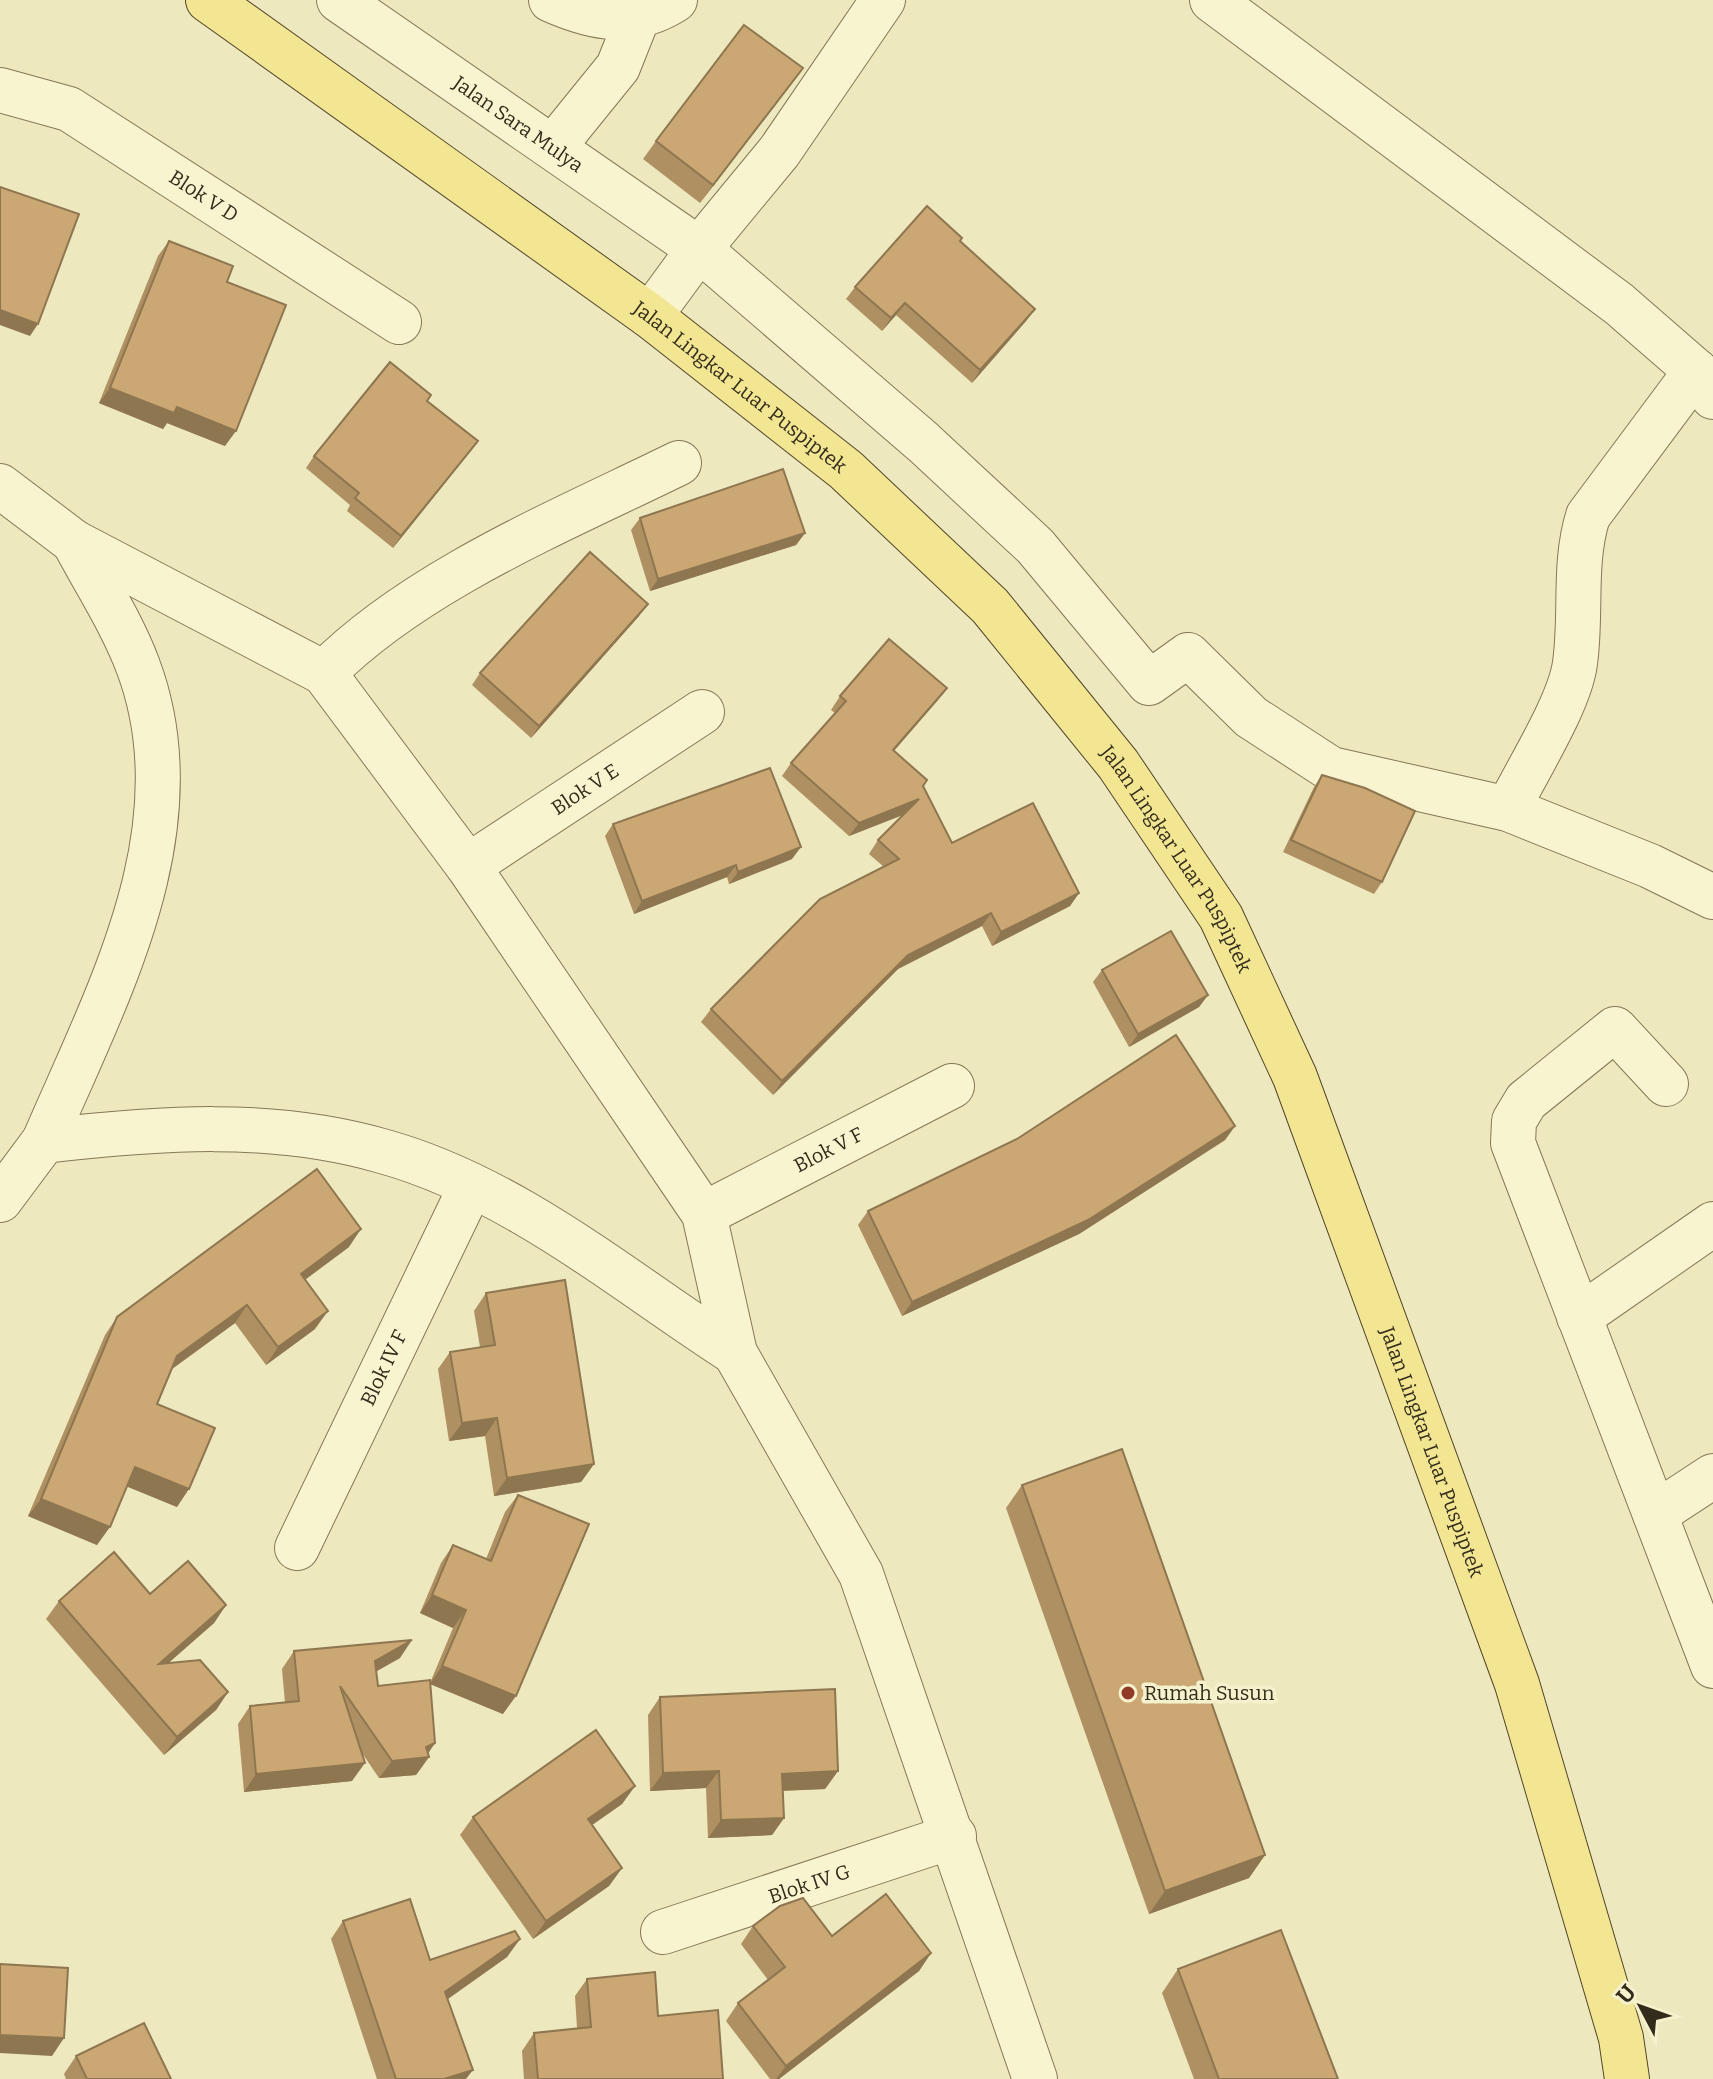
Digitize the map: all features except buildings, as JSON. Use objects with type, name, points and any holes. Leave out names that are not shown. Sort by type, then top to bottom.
[{"type":"main road","name":"Jalan Lingkar Luar Puspiptek","points":[[208,0],[650,316],[846,470],[990,606],[1118,764],[1221,917],[1295,1077],[1517,1684],[1621,2038],[1627,2079]]},
{"type":"street","name":"Jalan Sara Mulya","points":[[339,0],[699,249],[923,442],[1035,546],[1149,683],[1188,655],[1251,717],[1331,769],[1508,809]]},
{"type":"street","points":[[551,0],[615,20],[657,7]]},
{"type":"street","points":[[1212,0],[1619,304],[1704,384],[1588,516],[1580,542],[1575,665],[1567,690],[1508,809],[1650,866],[1713,897]]},
{"type":"street","points":[[650,316],[699,249],[779,152],[873,3]]},
{"type":"street","points":[[554,146],[618,67],[657,7]]},
{"type":"street","name":"Blok V D","points":[[0,90],[69,109],[399,322]]},
{"type":"street","points":[[324,673],[348,649],[471,566],[679,463]]},
{"type":"street","points":[[0,486],[74,542],[324,673],[468,866],[704,1214],[735,1353],[861,1574],[954,1836],[1035,2079]]},
{"type":"street","points":[[0,1200],[44,1141],[110,988],[153,852],[160,800],[157,738],[138,666],[74,542]]},
{"type":"street","name":"Blok V E","points":[[468,866],[702,712]]},
{"type":"street","points":[[1666,1084],[1615,1029],[1526,1101],[1514,1121],[1513,1143],[1713,1666]]},
{"type":"street","name":"Blok V F","points":[[704,1214],[952,1086]]},
{"type":"street","points":[[44,1141],[151,1128],[214,1127],[329,1138],[385,1151],[471,1186],[556,1234],[735,1353]]},
{"type":"street","name":"Blok IV F","points":[[297,1548],[471,1186]]},
{"type":"street","points":[[1579,1317],[1713,1224]]},
{"type":"street","points":[[1655,1514],[1713,1476]]},
{"type":"street","name":"Blok IV G","points":[[663,1932],[954,1836]]},
{"type":"place","name":"Rumah Susun","points":[[1128,1693]]}]
